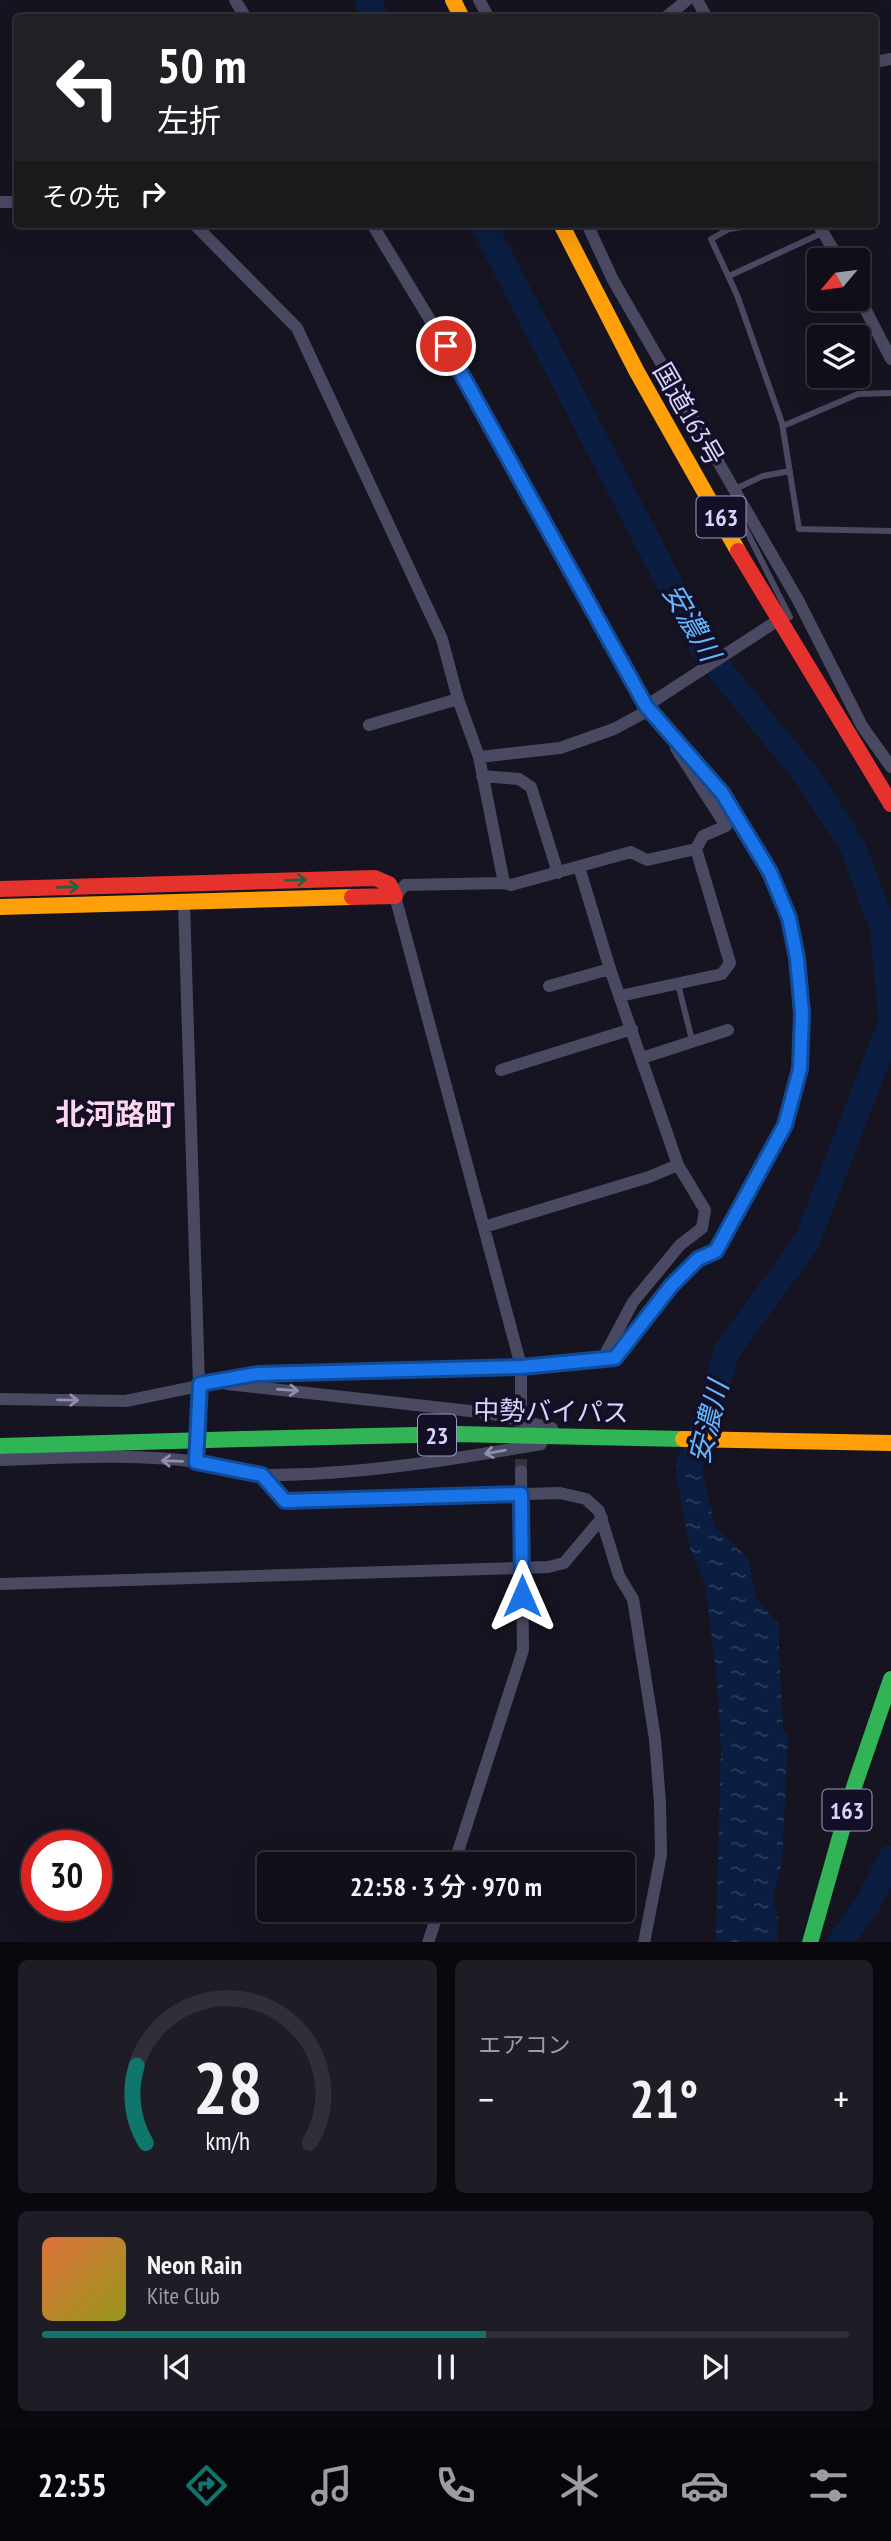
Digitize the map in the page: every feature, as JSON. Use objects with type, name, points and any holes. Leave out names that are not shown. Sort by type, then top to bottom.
[{"type":"main road","name":"国道163号","points":[[563,228],[628,357],[790,627],[891,804]]},
{"type":"main road","points":[[0,889],[375,878],[389,884],[395,896],[0,907]]},
{"type":"main road","name":"中勢バイパス","points":[[0,1446],[457,1434],[891,1443]]},
{"type":"main road","name":"163","points":[[810,1942],[855,1784],[891,1679]]},
{"type":"street","points":[[669,14],[687,0]]},
{"type":"street","points":[[198,228],[297,328],[442,639],[458,699],[479,757],[504,883]]},
{"type":"street","points":[[374,228],[473,391],[649,706],[726,826],[703,836],[696,849],[730,963],[722,974],[620,996]]},
{"type":"street","points":[[589,228],[613,280],[797,600],[862,726],[891,767]]},
{"type":"street","points":[[820,228],[832,248]]},
{"type":"street","points":[[867,312],[891,359]]},
{"type":"street","points":[[479,757],[560,748],[614,729],[766,629],[790,627]]},
{"type":"street","points":[[369,725],[458,699]]},
{"type":"street","points":[[0,1399],[126,1401],[257,1374],[521,1367],[615,1358],[671,1286],[698,1259],[716,1251],[785,1125],[800,1069],[801,979],[794,937],[782,901],[770,872],[722,793],[683,746],[666,732]]},
{"type":"street","points":[[482,776],[519,779],[531,787],[558,873]]},
{"type":"street","points":[[521,1405],[521,1367],[395,896],[405,885],[504,883],[511,886],[631,852],[646,860],[696,849]]},
{"type":"street","points":[[579,867],[610,969],[678,1165],[705,1210],[702,1227],[680,1245],[633,1302],[602,1360]]},
{"type":"street","points":[[184,903],[200,1384],[196,1462]]},
{"type":"street","points":[[549,986],[610,969]]},
{"type":"street","points":[[501,1070],[632,1029]]},
{"type":"street","points":[[642,1058],[728,1030]]},
{"type":"street","points":[[484,1227],[649,1177],[678,1165]]},
{"type":"street","points":[[220,1382],[488,1413],[586,1436]]},
{"type":"street","points":[[0,1460],[92,1458],[196,1462],[262,1475],[324,1472],[477,1455],[586,1436]]},
{"type":"street","points":[[458,1852],[523,1650],[521,1471]]},
{"type":"street","points":[[262,1475],[285,1501],[560,1493],[586,1499],[602,1518],[619,1576],[633,1599],[655,1739],[661,1855],[644,1942]]},
{"type":"street","points":[[0,1584],[522,1569],[564,1563],[602,1518]]},
{"type":"street","points":[[428,1942],[435,1922]]},
{"type":"lane","points":[[726,228],[711,240],[729,276],[783,426],[799,528],[891,531]]},
{"type":"lane","points":[[729,276],[820,228]]},
{"type":"lane","points":[[783,426],[858,394],[891,393]]},
{"type":"lane","points":[[733,490],[764,476],[790,471]]},
{"type":"lane","points":[[742,505],[739,516],[790,627]]},
{"type":"lane","points":[[678,984],[692,1040]]},
{"type":"water","points":[[721,1389],[702,1469],[715,1527],[748,1558],[756,1598],[778,1624],[783,1732],[788,1735],[782,1862],[773,1898],[778,1917],[777,1942],[716,1942],[721,1745],[717,1679],[705,1584],[690,1548],[676,1474],[677,1457]]},
{"type":"waterway","name":"安濃川","points":[[368,0],[374,14]]},
{"type":"waterway","name":"安濃川","points":[[485,228],[704,650],[807,776],[854,849],[883,929],[891,1014]]},
{"type":"waterway","name":"安濃川","points":[[700,1439],[727,1351],[807,1241],[891,1023]]},
{"type":"waterway","points":[[841,1942],[868,1903],[891,1858]]},
{"type":"tunnel","points":[[521,1405],[521,1471]]},
{"type":"traffic: fast","points":[[243,1439],[457,1434],[683,1439]]},
{"type":"traffic: fast","points":[[0,1446],[243,1439]]},
{"type":"traffic: fast","points":[[810,1942],[855,1784],[891,1679]]},
{"type":"traffic: slow","points":[[453,0],[460,14]]},
{"type":"traffic: slow","points":[[563,228],[637,372],[738,551]]},
{"type":"traffic: slow","points":[[0,907],[352,897]]},
{"type":"traffic: slow","points":[[683,1439],[891,1443]]},
{"type":"traffic: jam","points":[[738,551],[891,804]]},
{"type":"traffic: jam","points":[[0,889],[375,878],[389,884],[395,896],[352,897]]},
{"type":"district","name":"北河路町","points":[[115,1113]]},
{"type":"route","points":[[446,346],[516,467],[646,706],[722,793],[770,872],[789,918],[801,979],[802,1041],[797,1087],[791,1111],[774,1148],[716,1251],[698,1259],[671,1286],[643,1318],[615,1358],[521,1367],[257,1374],[200,1384],[196,1462],[262,1475],[285,1501],[521,1494],[522,1596]]}]
